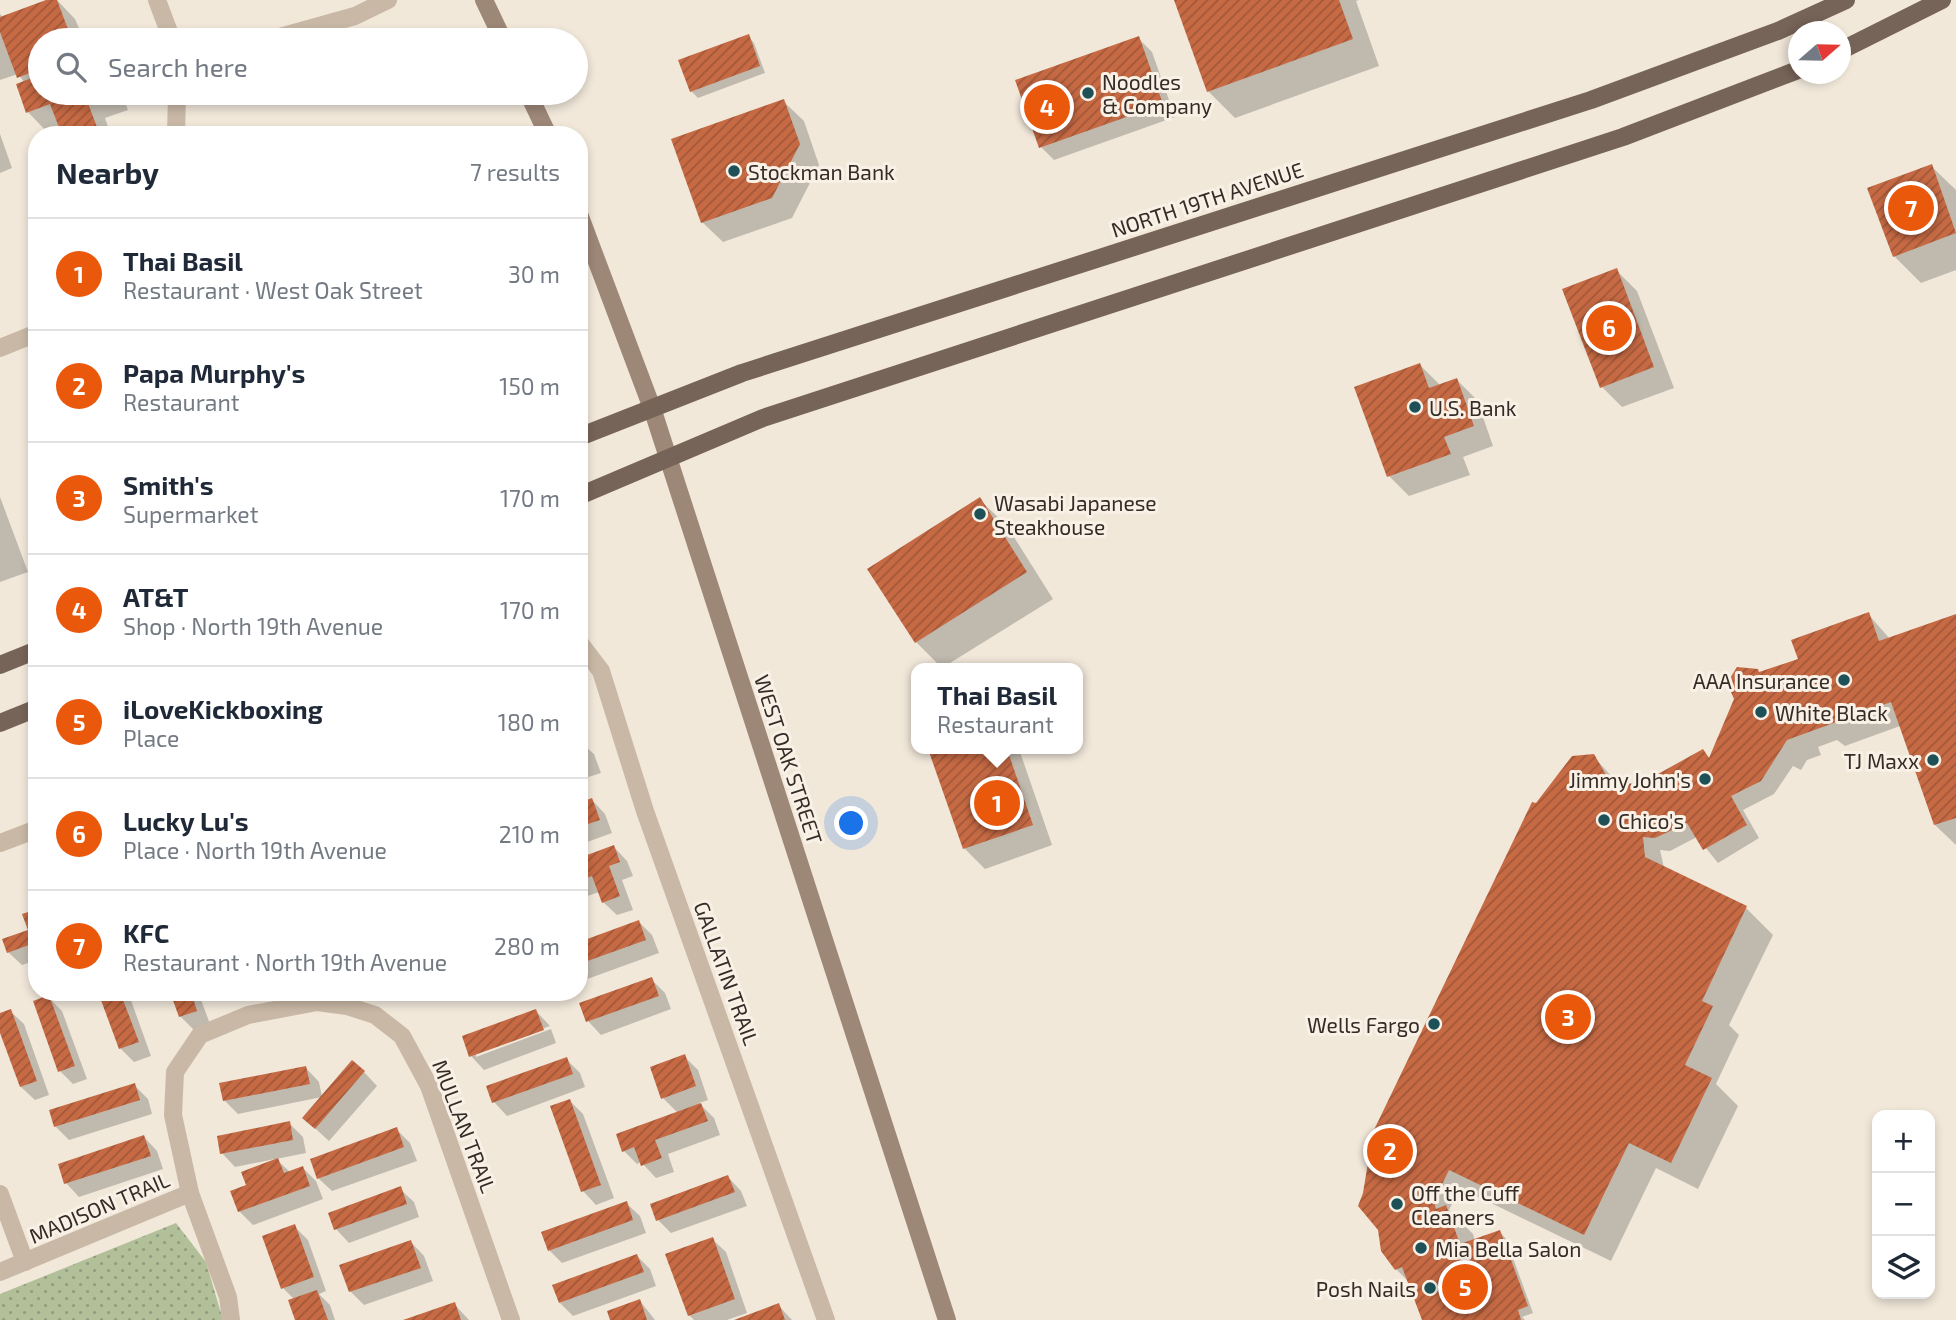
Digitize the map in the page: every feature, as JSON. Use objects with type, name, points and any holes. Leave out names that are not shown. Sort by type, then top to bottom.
[{"type":"main road","points":[[484,0],[497,28]]},
{"type":"main road","name":"NORTH 19TH AVENUE","points":[[588,433],[742,373],[1591,100],[1778,31],[1846,0]]},
{"type":"main road","points":[[1851,46],[1942,0]]},
{"type":"main road","points":[[588,492],[763,418],[1622,137],[1788,73]]},
{"type":"main road","points":[[534,105],[544,126]]},
{"type":"main road","name":"WEST OAK STREET","points":[[588,238],[652,408],[947,1320]]},
{"type":"main road","points":[[0,665],[28,654]]},
{"type":"main road","points":[[0,723],[28,712]]},
{"type":"street","points":[[157,0],[168,28]]},
{"type":"street","points":[[312,28],[355,16],[388,0]]},
{"type":"street","points":[[176,126],[177,105]]},
{"type":"street","points":[[0,348],[28,337]]},
{"type":"street","name":"GALLATIN TRAIL","points":[[588,652],[601,671],[645,811],[826,1320]]},
{"type":"street","points":[[0,844],[28,833]]},
{"type":"street","name":"MULLAN TRAIL","points":[[231,1320],[228,1297],[190,1193],[173,1115],[175,1072],[200,1034],[248,1016],[317,1002],[347,1006],[375,1015],[402,1036],[429,1086],[511,1320]]},
{"type":"street","name":"MADISON TRAIL","points":[[0,1272],[190,1193]]},
{"type":"street","name":"MADISON TRAIL","points":[[0,1194],[25,1262]]},
{"type":"green space","points":[[176,1223],[206,1262],[223,1320],[0,1320],[0,1294]]},
{"type":"building","points":[[46,0],[57,0],[68,28],[28,28],[28,74],[17,78],[0,32],[0,17]]},
{"type":"building","points":[[1174,0],[1339,0],[1353,39],[1207,92]]},
{"type":"building","points":[[749,34],[760,66],[690,92],[678,60]]},
{"type":"building","points":[[1139,36],[1163,104],[1039,148],[1015,80]]},
{"type":"building","points":[[28,80],[28,105],[47,105],[26,113],[16,84]]},
{"type":"building","name":"Stockman Bank","points":[[784,99],[800,144],[772,198],[701,223],[671,139]]},
{"type":"building","points":[[50,105],[89,105],[97,126],[59,126]]},
{"type":"building","points":[[1932,164],[1956,233],[1893,257],[1867,188]]},
{"type":"building","points":[[1617,268],[1654,367],[1600,388],[1562,289]]},
{"type":"building","name":"U.S. Bank","points":[[1420,363],[1429,388],[1457,378],[1474,426],[1444,437],[1451,454],[1387,477],[1354,387]]},
{"type":"building","points":[[980,497],[1027,572],[915,643],[867,569]]},
{"type":"building","points":[[1869,612],[1879,641],[1956,614],[1956,818],[1934,825],[1891,702],[1787,740],[1761,781],[1731,796],[1747,825],[1703,850],[1687,823],[1655,838],[1643,837],[1645,857],[1747,906],[1702,1001],[1713,1006],[1685,1065],[1712,1078],[1671,1163],[1629,1143],[1584,1235],[1449,1170],[1434,1201],[1436,1209],[1446,1205],[1460,1244],[1500,1230],[1528,1306],[1518,1310],[1521,1320],[1422,1320],[1402,1267],[1395,1270],[1381,1251],[1378,1230],[1358,1206],[1363,1193],[1373,1132],[1532,802],[1536,803],[1572,756],[1594,754],[1606,775],[1626,783],[1643,785],[1663,782],[1658,774],[1703,749],[1709,758],[1734,699],[1727,683],[1737,667],[1758,669],[1759,672],[1798,659],[1791,640]]},
{"type":"building","points":[[930,754],[1009,754],[1033,825],[963,849]]},
{"type":"building","points":[[592,798],[600,820],[588,824],[588,800]]},
{"type":"building","points":[[614,845],[620,862],[609,866],[620,896],[602,903],[592,876],[588,878],[588,855]]},
{"type":"building","points":[[28,912],[28,930],[22,914]]},
{"type":"building","points":[[639,920],[646,940],[588,961],[588,939]]},
{"type":"building","points":[[28,930],[28,945],[7,953],[2,939]]},
{"type":"building","points":[[652,977],[659,996],[586,1022],[579,1003]]},
{"type":"building","points":[[33,1001],[51,1001],[75,1066],[58,1072]]},
{"type":"building","points":[[101,1001],[123,1001],[139,1042],[119,1049]]},
{"type":"building","points":[[173,1001],[194,1001],[197,1011],[179,1017]]},
{"type":"building","points":[[11,1009],[37,1081],[20,1087],[0,1033],[0,1013]]},
{"type":"building","points":[[536,1009],[544,1030],[469,1057],[462,1036]]},
{"type":"building","points":[[685,1054],[696,1086],[661,1099],[650,1067]]},
{"type":"building","points":[[567,1057],[573,1074],[492,1103],[486,1086]]},
{"type":"building","points":[[352,1060],[365,1071],[315,1129],[302,1118]]},
{"type":"building","points":[[306,1066],[310,1084],[223,1101],[219,1083]]},
{"type":"building","points":[[135,1083],[140,1100],[54,1127],[49,1110]]},
{"type":"building","points":[[570,1099],[601,1185],[581,1192],[550,1106]]},
{"type":"building","points":[[701,1103],[708,1121],[655,1140],[662,1158],[641,1166],[634,1147],[622,1152],[616,1134]]},
{"type":"building","points":[[290,1121],[293,1140],[220,1154],[217,1136]]},
{"type":"building","points":[[397,1127],[404,1147],[317,1179],[310,1159]]},
{"type":"building","points":[[144,1135],[151,1156],[64,1184],[58,1164]]},
{"type":"building","points":[[278,1158],[284,1173],[303,1166],[310,1186],[238,1212],[230,1191],[246,1185],[241,1172]]},
{"type":"building","points":[[728,1175],[735,1192],[656,1221],[650,1204]]},
{"type":"building","points":[[401,1186],[407,1204],[334,1230],[328,1213]]},
{"type":"building","points":[[627,1201],[633,1220],[548,1251],[541,1232]]},
{"type":"building","points":[[295,1224],[314,1277],[281,1289],[262,1236]]},
{"type":"building","points":[[713,1237],[735,1299],[688,1316],[665,1254]]},
{"type":"building","points":[[411,1240],[421,1268],[349,1292],[339,1265]]},
{"type":"building","points":[[637,1254],[644,1272],[559,1303],[552,1285]]},
{"type":"building","points":[[317,1290],[328,1320],[295,1320],[288,1300]]},
{"type":"building","points":[[640,1299],[647,1320],[610,1320],[607,1311]]},
{"type":"building","points":[[455,1302],[461,1320],[403,1320]]},
{"type":"building","points":[[779,1303],[785,1320],[734,1320]]},
{"type":"place","name":"Noodles & Company","points":[[1088,93]]},
{"type":"place","name":"AT&T","points":[[1047,107]]},
{"type":"place","name":"Stockman Bank","points":[[734,171]]},
{"type":"place","name":"KFC","points":[[1911,208]]},
{"type":"place","name":"Lucky Lu's","points":[[1609,328]]},
{"type":"place","name":"U.S. Bank","points":[[1415,407]]},
{"type":"place","name":"Wasabi Japanese Steakhouse","points":[[980,514]]},
{"type":"place","name":"AAA Insurance","points":[[1844,680]]},
{"type":"place","name":"White Black","points":[[1761,712]]},
{"type":"place","name":"TJ Maxx","points":[[1933,760]]},
{"type":"place","name":"Jimmy John's","points":[[1705,779]]},
{"type":"place","name":"Thai Basil","points":[[997,803]]},
{"type":"place","name":"Chico's","points":[[1604,820]]},
{"type":"place","name":"Smith's","points":[[1568,1017]]},
{"type":"place","name":"Wells Fargo","points":[[1434,1024]]},
{"type":"place","name":"Papa Murphy's","points":[[1390,1151]]},
{"type":"place","name":"Off the Cuff Cleaners","points":[[1397,1204]]},
{"type":"place","name":"Mia Bella Salon","points":[[1421,1248]]},
{"type":"place","name":"iLoveKickboxing","points":[[1465,1287]]},
{"type":"place","name":"Posh Nails","points":[[1430,1288]]}]
